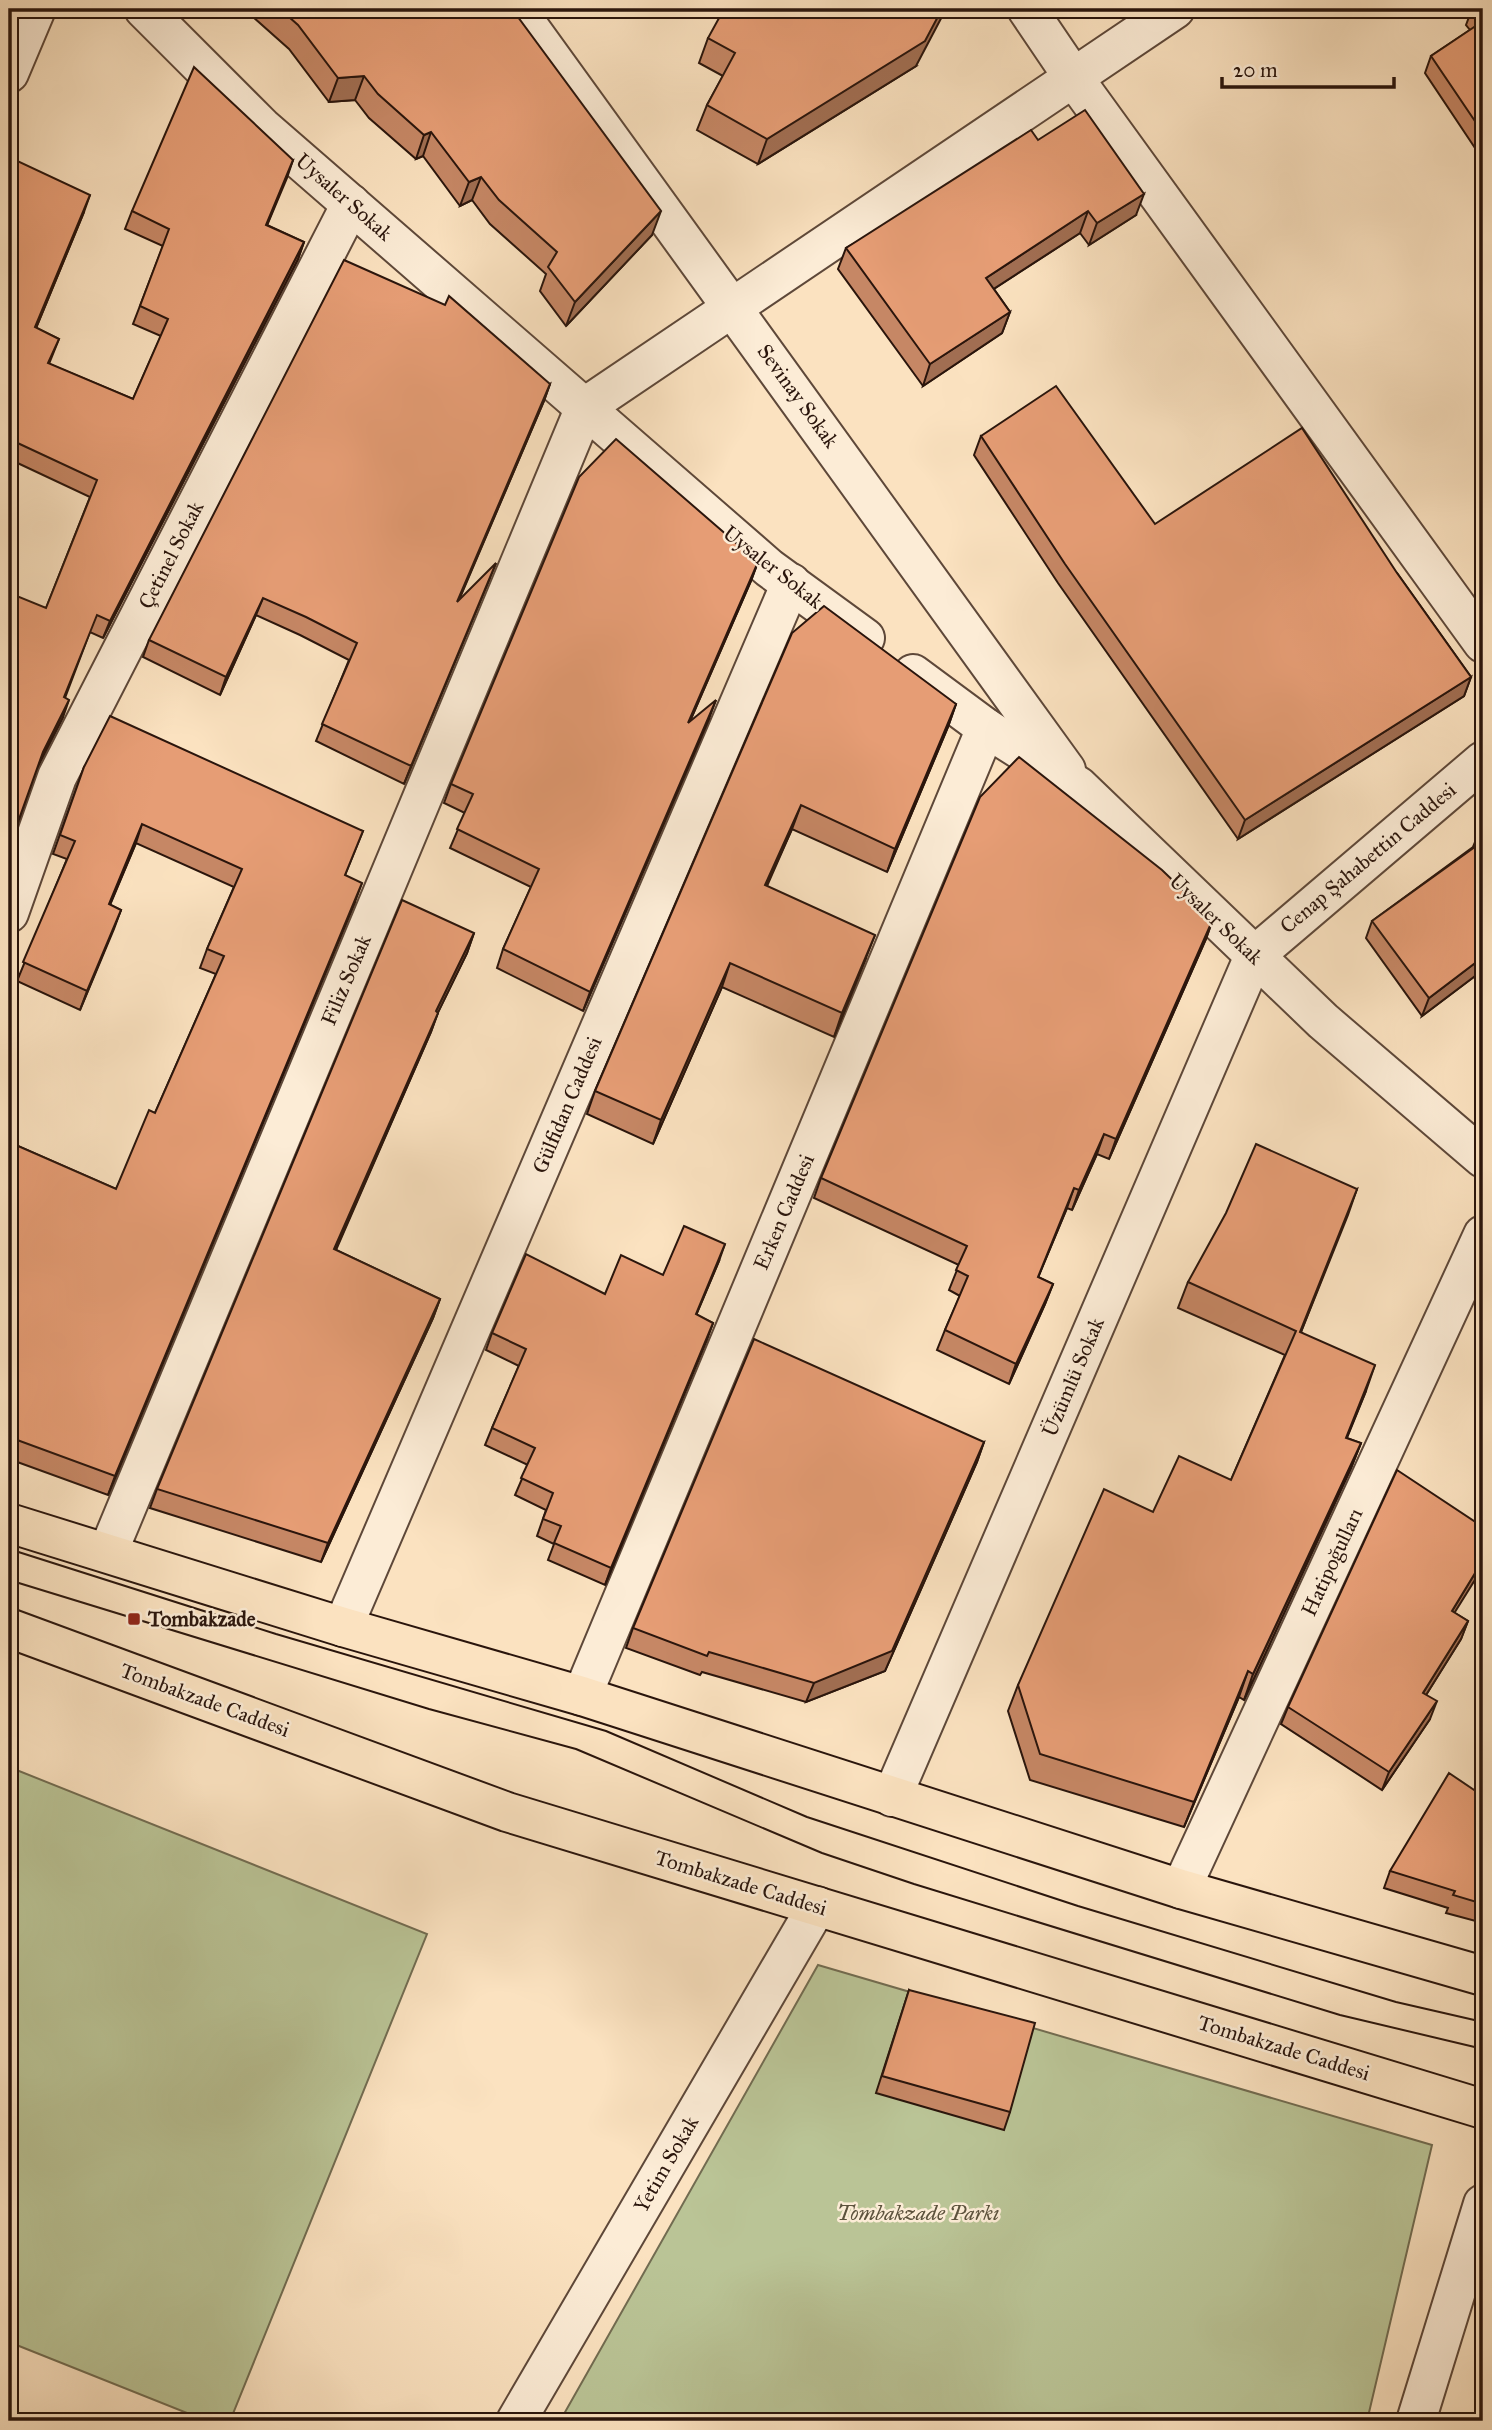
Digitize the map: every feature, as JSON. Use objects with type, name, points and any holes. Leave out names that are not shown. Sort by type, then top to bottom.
[{"type":"main road","points":[[9,1523],[343,1627],[582,1696],[1181,1889],[1483,1976]]},
{"type":"main road","name":"Tombakzade Caddesi","points":[[9,1628],[507,1812],[1483,2109]]},
{"type":"street","points":[[9,73],[36,9]]},
{"type":"street","name":"Uysaler Sokak","points":[[144,9],[262,127],[769,568],[986,728],[1078,786],[1323,1021],[1483,1158]]},
{"type":"street","name":"Sevinay Sokak","points":[[516,9],[1078,786]]},
{"type":"street","points":[[1027,9],[1073,77],[1483,643]]},
{"type":"street","points":[[585,407],[732,305],[1175,9]]},
{"type":"street","name":"Çetinel Sokak","points":[[9,913],[57,777],[351,204]]},
{"type":"street","name":"Filiz Sokak","points":[[108,1552],[585,407]]},
{"type":"street","name":"Gülfidan Caddesi","points":[[343,1627],[791,583]]},
{"type":"street","name":"Erken Caddesi","points":[[582,1696],[986,728]]},
{"type":"street","name":"Cenap Şahabettin Caddesi","points":[[1254,956],[1483,761]]},
{"type":"street","name":"Üzümlü Sokak","points":[[892,1797],[1254,956]]},
{"type":"street","name":"Hatipoğulları","points":[[1181,1889],[1483,1235]]},
{"type":"street","name":"Yetim Sokak","points":[[516,2421],[817,1906]]},
{"type":"street","points":[[1416,2421],[1483,2204]]},
{"type":"green space","points":[[9,1767],[427,1934],[230,2421],[207,2421],[9,2342]]},
{"type":"green space","name":"Tombakzade Parkı","points":[[818,1965],[1432,2145],[1367,2421],[560,2421]]},
{"type":"building","points":[[280,9],[512,9],[661,211],[575,302],[548,267],[557,252],[499,200],[481,177],[469,182],[431,132],[424,135],[378,94],[364,76],[338,78],[298,25]]},
{"type":"building","points":[[724,9],[942,9],[925,41],[767,139],[707,105],[735,53],[708,38]]},
{"type":"building","points":[[1474,9],[1483,9],[1483,21]]},
{"type":"building","points":[[1483,21],[1483,133],[1431,56]]},
{"type":"building","points":[[194,67],[293,160],[266,225],[304,242],[110,621],[97,615],[64,697],[69,700],[43,752],[19,819],[9,815],[9,603],[12,594],[46,608],[97,480],[9,439],[9,157],[90,195],[35,327],[59,339],[48,363],[133,399],[168,319],[140,306],[169,229],[132,211]]},
{"type":"building","points":[[1085,110],[1144,194],[1097,223],[1088,211],[986,278],[1010,312],[930,364],[846,248],[1031,130],[1038,140]]},
{"type":"building","points":[[344,260],[445,305],[449,296],[550,384],[457,602],[496,563],[411,766],[322,724],[357,643],[306,617],[263,598],[226,677],[149,640]]},
{"type":"building","points":[[1056,386],[1155,524],[1302,428],[1397,573],[1471,677],[1245,820],[1065,564],[981,436]]},
{"type":"building","points":[[616,439],[758,562],[688,723],[716,700],[590,992],[503,949],[539,869],[457,829],[473,794],[451,784],[579,477]]},
{"type":"building","points":[[824,606],[956,704],[895,849],[801,805],[765,885],[875,935],[842,1013],[730,963],[661,1120],[595,1091],[792,633]]},
{"type":"building","points":[[110,716],[363,831],[345,875],[362,883],[115,1476],[9,1437],[9,1142],[116,1189],[149,1110],[155,1113],[224,956],[207,949],[242,869],[142,824],[109,904],[121,910],[87,991],[23,962],[75,841],[60,835],[84,767]]},
{"type":"building","points":[[1019,757],[1162,870],[1213,919],[1116,1139],[1104,1134],[1079,1190],[1074,1188],[1038,1277],[1053,1284],[1016,1364],[945,1330],[968,1276],[956,1270],[967,1246],[821,1178],[980,797]]},
{"type":"building","points":[[1483,841],[1483,914],[1478,917],[1483,924],[1483,957],[1429,998],[1372,921]]},
{"type":"building","points":[[402,900],[474,933],[436,1011],[438,1013],[334,1249],[440,1299],[328,1543],[157,1489]]},
{"type":"building","points":[[1256,1144],[1357,1189],[1300,1332],[1375,1365],[1346,1438],[1361,1443],[1253,1674],[1248,1671],[1194,1802],[1040,1754],[1018,1685],[1104,1489],[1153,1512],[1179,1456],[1231,1480],[1296,1331],[1188,1282],[1226,1213]]},
{"type":"building","points":[[684,1226],[725,1244],[696,1314],[713,1323],[611,1568],[554,1543],[561,1526],[543,1519],[553,1493],[521,1478],[535,1448],[492,1428],[526,1349],[492,1333],[526,1254],[605,1294],[621,1255],[663,1275]]},
{"type":"building","points":[[754,1339],[984,1442],[892,1651],[814,1683],[709,1652],[707,1656],[633,1628]]},
{"type":"building","points":[[1397,1470],[1483,1527],[1483,1560],[1452,1611],[1468,1621],[1423,1693],[1437,1701],[1389,1772],[1288,1707]]},
{"type":"building","points":[[1449,1773],[1483,1796],[1483,1904],[1453,1895],[1455,1891],[1390,1871]]},
{"type":"building","points":[[909,1990],[1035,2023],[1010,2112],[882,2076]]},
{"type":"tram line","points":[[9,1549],[276,1634],[606,1731],[807,1817],[1078,1906],[1396,2002],[1483,2022]]},
{"type":"tram line","points":[[9,1580],[429,1709],[576,1749],[822,1853],[914,1884],[1340,2015],[1483,2049]]},
{"type":"place","name":"Tombakzade","points":[[134,1619]]}]
